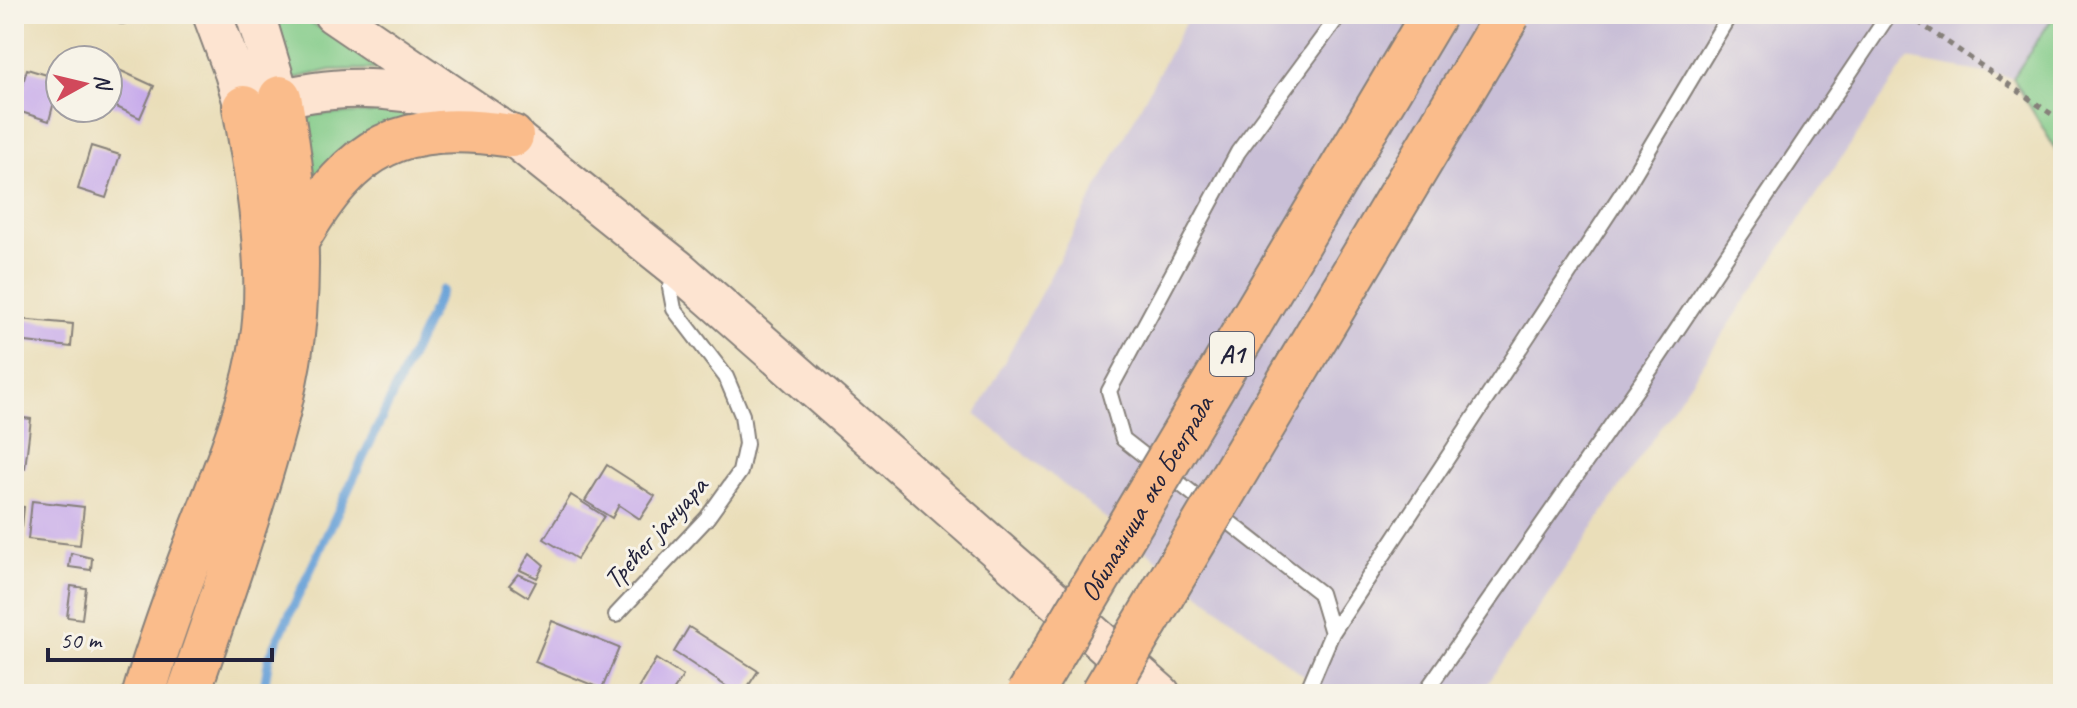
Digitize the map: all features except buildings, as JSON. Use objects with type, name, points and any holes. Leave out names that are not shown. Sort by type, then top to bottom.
[{"type":"highway","name":"Обилазница око Београда","points":[[1029,694],[1434,14]]},
{"type":"highway","name":"A1","points":[[1103,694],[1508,14]]},
{"type":"main road","points":[[188,694],[271,443],[288,370],[295,315],[298,240],[291,154],[262,102]]},
{"type":"main road","points":[[144,694],[185,571],[232,452],[255,376],[263,329],[264,285],[259,207],[262,102]]},
{"type":"main road","points":[[298,240],[319,203],[338,179],[372,150],[389,141],[440,131],[512,136]]},
{"type":"street","points":[[212,14],[234,73],[262,102]]},
{"type":"street","points":[[255,14],[262,102]]},
{"type":"street","points":[[333,14],[512,136],[678,269],[1161,694]]},
{"type":"street","points":[[262,102],[312,91],[399,89],[470,107]]},
{"type":"lane","points":[[1332,633],[1320,593],[1123,439],[1109,391],[1238,152],[1340,14]]},
{"type":"lane","points":[[1306,694],[1332,633],[1628,184],[1730,14]]},
{"type":"lane","points":[[1424,694],[1652,367],[1889,14]]},
{"type":"lane","name":"Трећег јануара","points":[[616,615],[707,518],[740,472],[746,444],[742,415],[726,377],[674,309],[670,288],[678,269]]},
{"type":"path","points":[[1907,14],[2063,122]]},
{"type":"shaded area","points":[[1190,14],[2055,14],[2013,78],[1908,59],[1481,694],[1326,694],[976,415]]},
{"type":"green space","points":[[261,14],[298,14],[384,69],[331,70],[288,80]]},
{"type":"green space","points":[[2055,14],[2063,14],[2063,162],[2013,78]]},
{"type":"green space","points":[[399,112],[433,116],[302,205],[291,115]]},
{"type":"waterway","points":[[263,694],[269,658],[442,290]]}]
